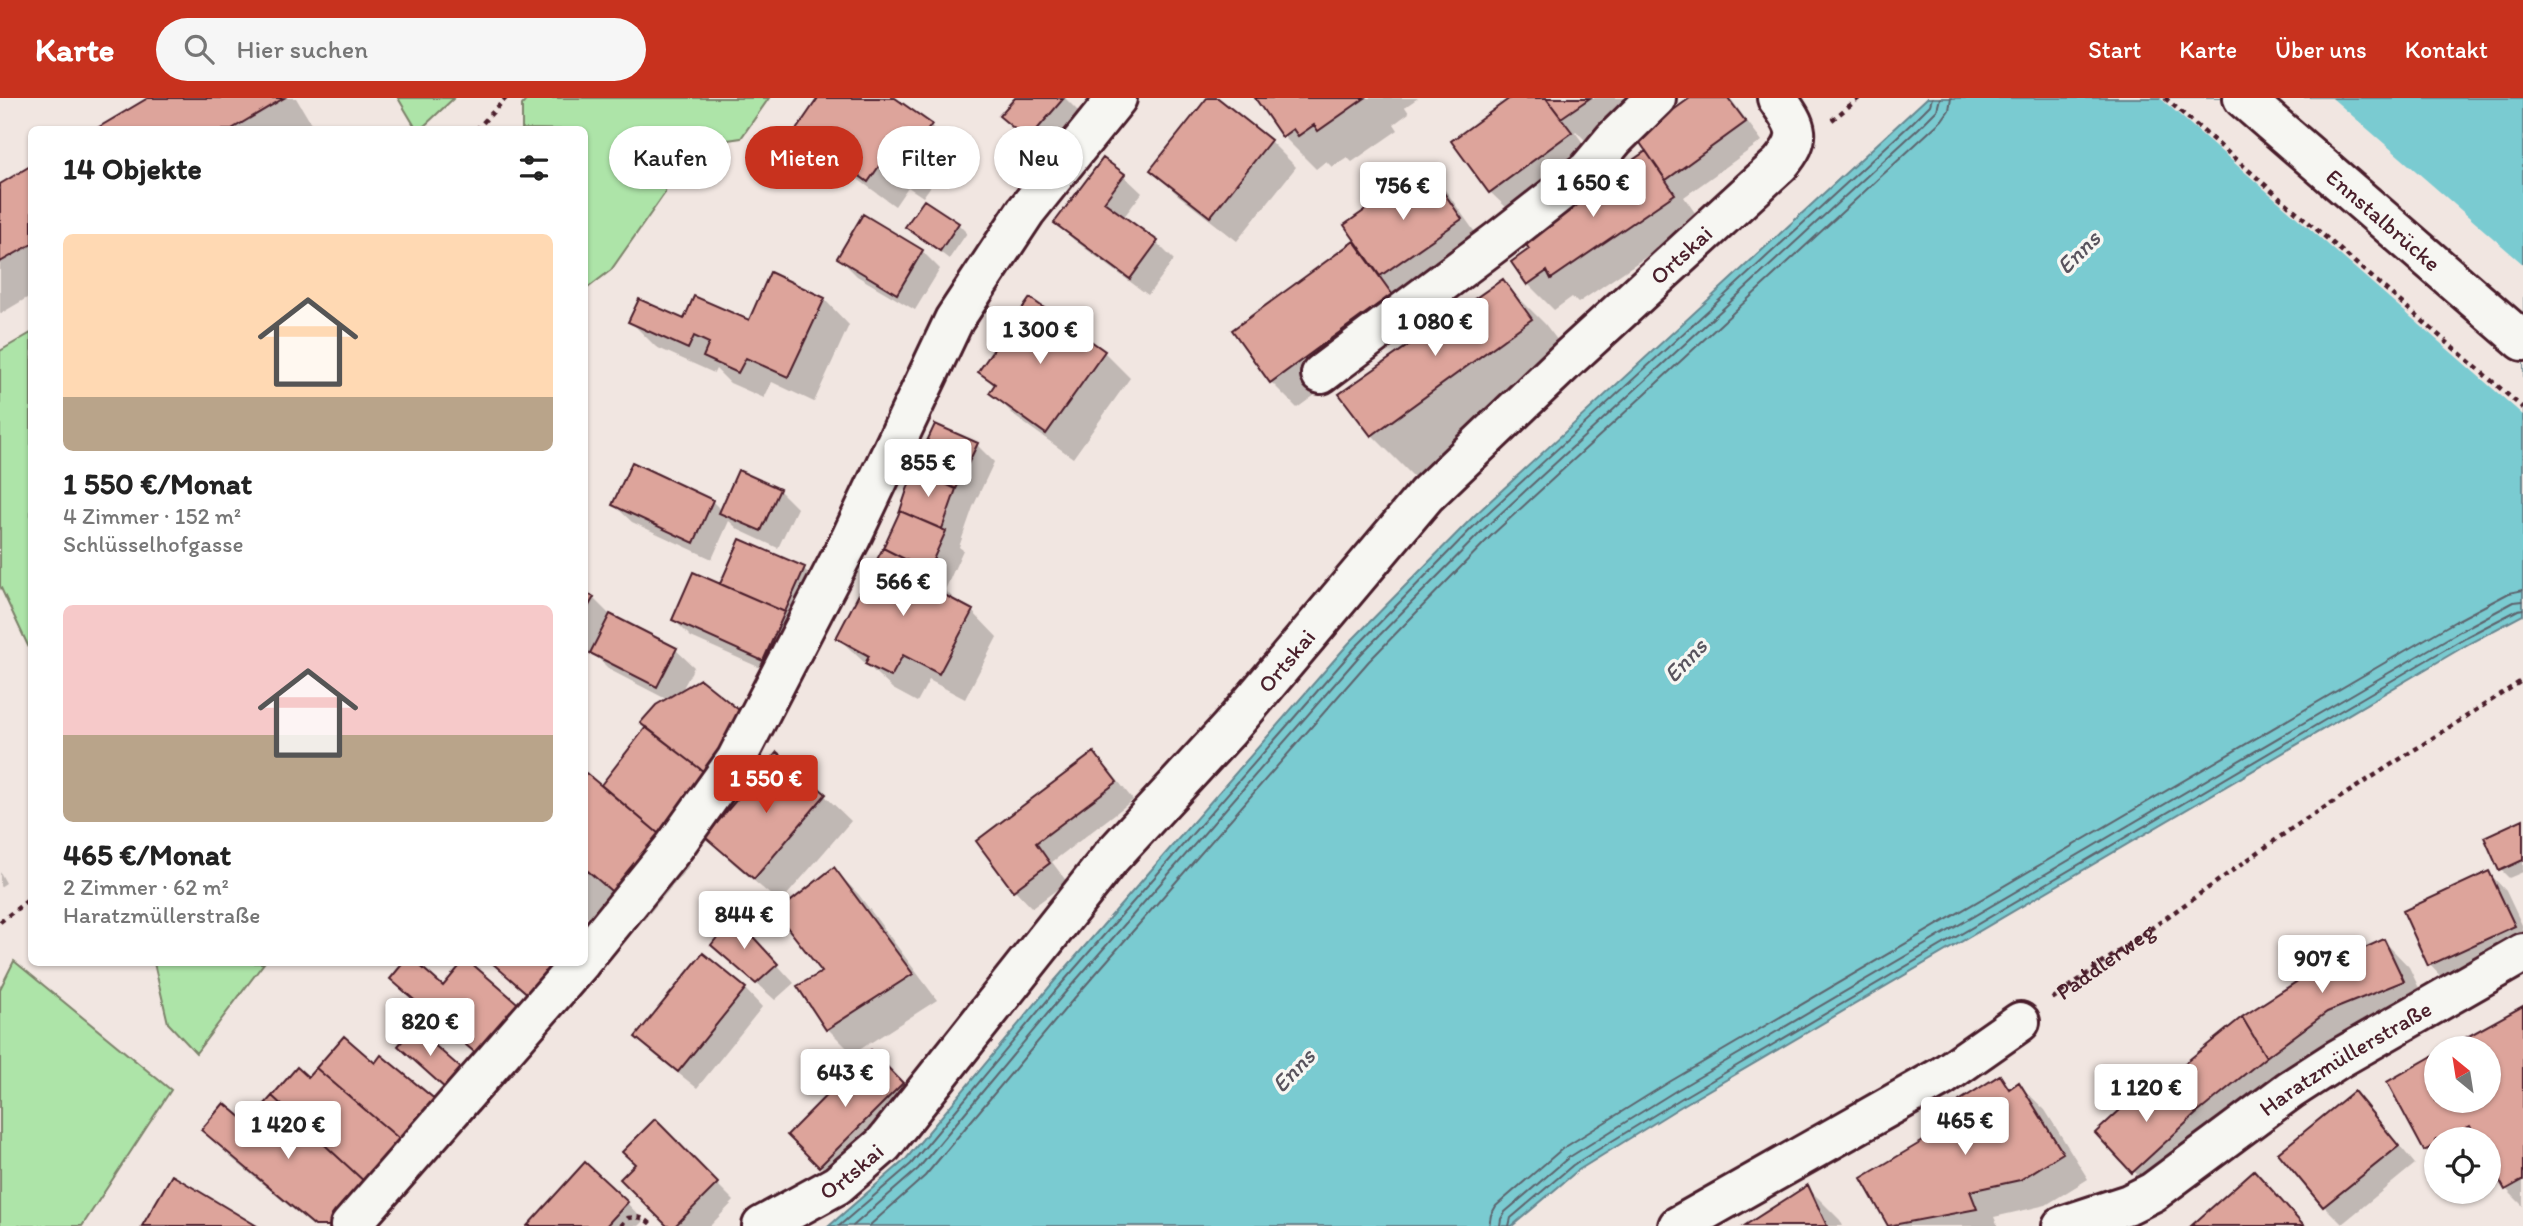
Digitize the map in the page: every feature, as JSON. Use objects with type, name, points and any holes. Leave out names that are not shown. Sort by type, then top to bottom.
[{"type":"street","points":[[588,953],[674,847],[736,760],[850,540],[954,320],[1026,211],[1117,98]]},
{"type":"street","points":[[1321,374],[1588,170],[1614,139],[1656,98]]},
{"type":"street","name":"Ortskai","points":[[762,1226],[837,1185],[883,1145],[1111,857],[1229,729],[1426,495],[1571,356],[1780,164],[1792,150],[1797,138],[1791,118],[1777,98]]},
{"type":"street","name":"Ennstalbrücke","points":[[2243,98],[2523,341]]},
{"type":"street","name":"Haratzmüllerstraße","points":[[2062,1226],[2129,1204],[2153,1192],[2290,1090],[2338,1059],[2523,953]]},
{"type":"street","points":[[350,1226],[578,966]]},
{"type":"street","points":[[1678,1226],[1943,1076],[2020,1022]]},
{"type":"path","points":[[480,126],[506,98]]},
{"type":"path","points":[[2165,98],[2523,408]]},
{"type":"path","name":"Paddlerweg","points":[[2020,1022],[2291,829],[2523,680]]},
{"type":"path","points":[[0,922],[28,900]]},
{"type":"path","points":[[621,1226],[628,1218],[637,1216],[645,1218],[653,1226]]},
{"type":"green space","points":[[398,98],[454,98],[424,126],[415,126]]},
{"type":"green space","points":[[528,98],[769,98],[749,126],[745,126],[741,138],[731,140],[731,126],[609,126],[609,189],[665,189],[665,193],[611,270],[588,288],[588,126],[522,126],[522,105]]},
{"type":"green space","points":[[28,335],[28,646],[0,586],[0,351]]},
{"type":"green space","points":[[14,961],[171,1090],[82,1226],[0,1226],[0,989]]},
{"type":"green space","points":[[155,966],[262,966],[196,1053],[168,1023]]},
{"type":"water","name":"Enns","points":[[1927,98],[2523,98],[2523,615],[2470,643],[1685,1104],[1577,1171],[1512,1226],[829,1226],[906,1159],[1051,985],[1349,643],[1474,516]]},
{"type":"pier","points":[[2160,98],[2332,98],[2523,264],[2523,415]]},
{"type":"building","points":[[148,98],[284,98],[237,126],[101,126]]},
{"type":"building","points":[[818,98],[895,98],[932,124],[877,126],[877,169],[868,182],[863,178],[863,126],[799,126]]},
{"type":"building","points":[[1015,98],[1064,98],[1040,126],[1011,126],[999,116]]},
{"type":"building","points":[[1207,98],[1218,98],[1271,140],[1210,217],[1150,170]]},
{"type":"building","points":[[1255,98],[1365,98],[1318,131],[1314,125],[1298,136],[1293,129],[1282,137]]},
{"type":"building","points":[[1510,98],[1546,98],[1572,132],[1489,193],[1451,141]]},
{"type":"building","points":[[1546,98],[1590,98],[1561,118]]},
{"type":"building","points":[[1690,98],[1728,98],[1746,122],[1666,180],[1636,137]]},
{"type":"building","points":[[1646,151],[1675,194],[1551,279],[1547,271],[1527,285],[1511,262],[1529,249],[1521,237]]},
{"type":"building","points":[[1103,158],[1125,174],[1104,202],[1158,241],[1130,279],[1054,223],[1080,189],[1083,189],[1083,185]]},
{"type":"building","points":[[28,167],[28,246],[0,262],[0,184]]},
{"type":"building","points":[[1426,167],[1462,219],[1380,276],[1344,225]]},
{"type":"building","points":[[924,200],[959,223],[940,251],[905,227]]},
{"type":"building","points":[[863,214],[923,250],[897,294],[837,258]]},
{"type":"building","points":[[1354,241],[1392,294],[1270,383],[1232,330]]},
{"type":"building","points":[[770,272],[825,298],[788,377],[746,358],[738,373],[703,357],[709,343],[694,336],[688,349],[628,322],[639,299],[684,319],[694,296],[749,320]]},
{"type":"building","points":[[1503,279],[1532,319],[1371,436],[1339,394]]},
{"type":"building","points":[[1030,298],[1105,351],[1046,434],[989,393],[995,384],[978,372]]},
{"type":"building","points":[[935,424],[978,443],[956,489],[914,469]]},
{"type":"building","points":[[632,462],[713,500],[694,543],[612,505]]},
{"type":"building","points":[[914,469],[956,489],[942,529],[900,511]]},
{"type":"building","points":[[738,470],[780,489],[761,531],[719,513]]},
{"type":"building","points":[[900,511],[946,531],[928,571],[883,548]]},
{"type":"building","points":[[740,539],[805,567],[785,612],[720,584]]},
{"type":"building","points":[[883,548],[928,571],[922,583],[973,610],[939,674],[903,655],[891,677],[865,664],[869,656],[836,638]]},
{"type":"building","points":[[693,572],[785,612],[763,661],[672,620]]},
{"type":"building","points":[[588,594],[594,597],[588,607]]},
{"type":"building","points":[[610,614],[677,648],[657,687],[590,653]]},
{"type":"building","points":[[700,679],[739,710],[721,751],[703,771],[640,723],[656,705]]},
{"type":"building","points":[[646,727],[713,779],[665,839],[601,785]]},
{"type":"building","points":[[777,752],[826,794],[754,879],[705,837]]},
{"type":"building","points":[[1094,752],[1117,782],[1036,843],[1050,863],[1013,891],[976,841]]},
{"type":"building","points":[[588,775],[665,839],[617,896],[588,871]]},
{"type":"building","points":[[2523,819],[2523,860],[2499,871],[2484,837]]},
{"type":"building","points":[[834,867],[913,974],[826,1030],[797,986],[822,972],[776,913]]},
{"type":"building","points":[[2489,871],[2515,926],[2428,966],[2403,911]]},
{"type":"building","points":[[734,916],[778,964],[756,984],[711,945]]},
{"type":"building","points":[[2384,939],[2404,981],[2327,1012],[2266,1057],[2242,1017],[2310,973]]},
{"type":"building","points":[[703,953],[746,988],[678,1072],[635,1037]]},
{"type":"building","points":[[401,966],[420,966],[443,986],[460,966],[475,966],[523,1008],[480,1057],[390,979]]},
{"type":"building","points":[[496,966],[555,966],[530,996]]},
{"type":"building","points":[[2523,1006],[2523,1180],[2505,1190],[2501,1183],[2501,1127],[2424,1127],[2424,1151],[2387,1082],[2424,1061],[2424,1113],[2501,1113],[2501,1036],[2469,1036]]},
{"type":"building","points":[[2242,1017],[2266,1057],[2196,1114],[2164,1080]]},
{"type":"building","points":[[414,1027],[463,1070],[446,1089],[398,1046]]},
{"type":"building","points":[[344,1036],[375,1063],[381,1055],[437,1101],[403,1142],[316,1068]]},
{"type":"building","points":[[871,1050],[903,1083],[819,1167],[787,1135]]},
{"type":"building","points":[[297,1067],[308,1077],[316,1068],[403,1142],[367,1184],[272,1096]]},
{"type":"building","points":[[2159,1074],[2196,1114],[2132,1173],[2095,1133]]},
{"type":"building","points":[[2000,1075],[2009,1089],[2019,1082],[2063,1153],[2020,1180],[1970,1191],[1977,1209],[1888,1226],[1861,1178],[1967,1115],[1959,1101]]},
{"type":"building","points":[[2354,1091],[2399,1146],[2323,1207],[2278,1153]]},
{"type":"building","points":[[272,1096],[367,1184],[331,1226],[315,1226],[201,1130],[224,1103],[248,1123]]},
{"type":"building","points":[[655,1119],[718,1183],[675,1226],[667,1226],[620,1179],[635,1164],[622,1152]]},
{"type":"building","points":[[585,1162],[628,1202],[606,1226],[527,1226]]},
{"type":"building","points":[[2254,1170],[2304,1226],[2191,1226]]},
{"type":"building","points":[[172,1175],[257,1226],[142,1226]]},
{"type":"building","points":[[1808,1185],[1827,1226],[1744,1226]]}]
